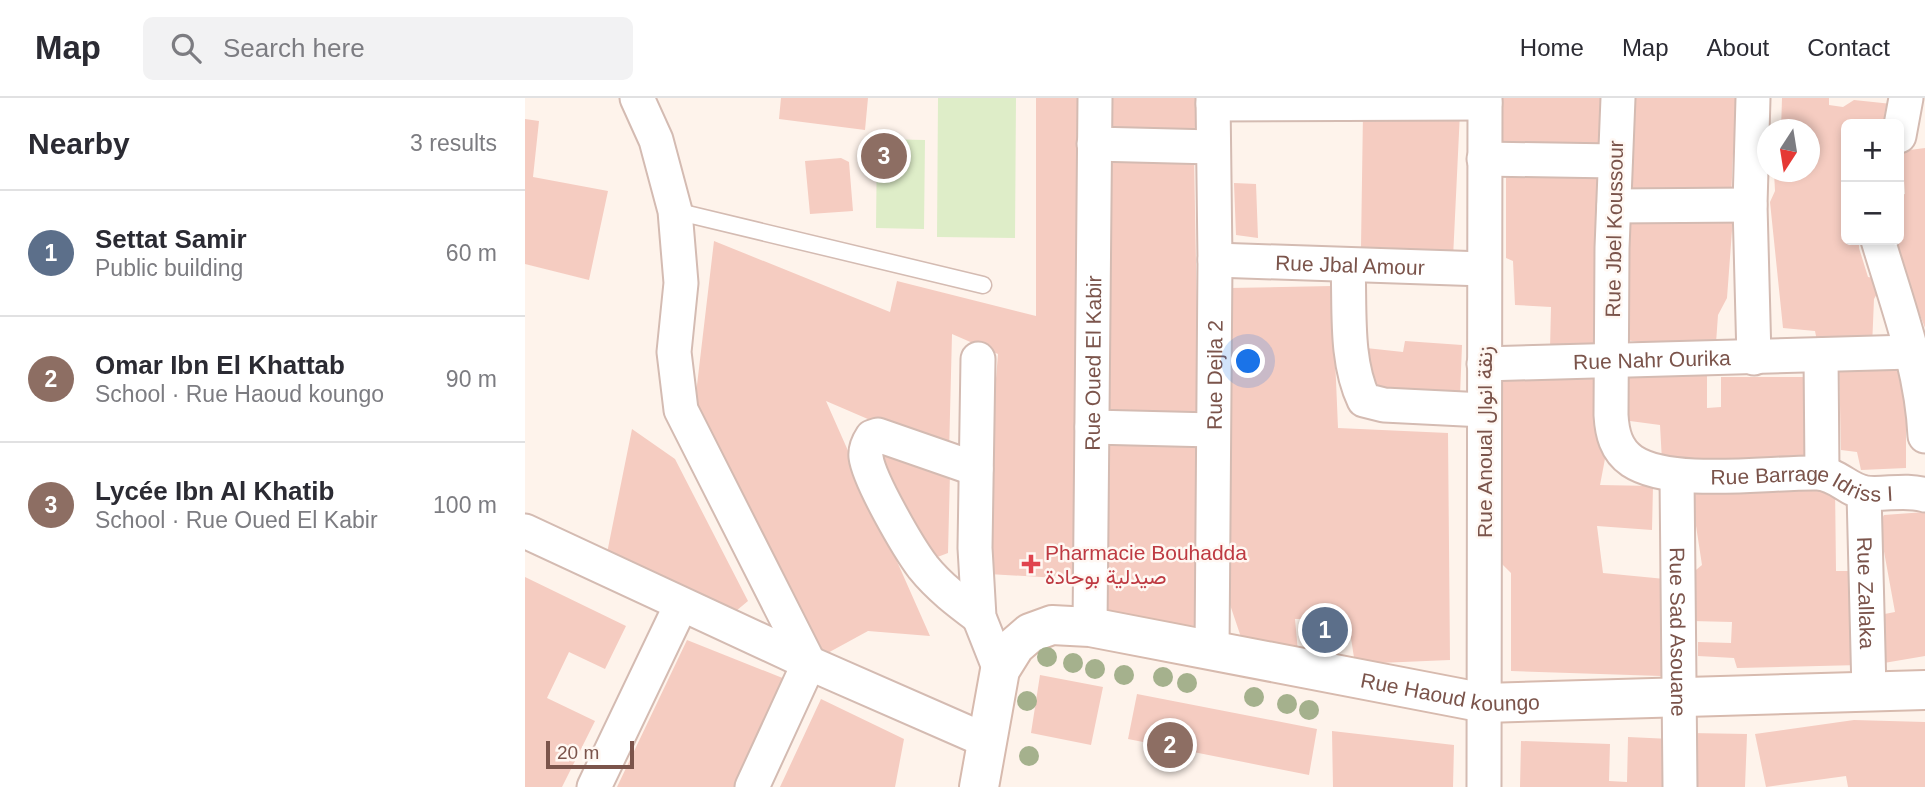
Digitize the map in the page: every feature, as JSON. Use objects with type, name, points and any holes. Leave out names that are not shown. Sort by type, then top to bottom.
[{"type":"street","points":[[637,98],[656,140],[675,211],[681,283],[674,352],[681,410],[809,663]]},
{"type":"street","name":"Rue Oued El Kabir","points":[[1090,627],[1095,98]]},
{"type":"street","name":"Rue Jbel Koussour","points":[[1618,98],[1611,360],[1612,436],[1630,460],[1644,468],[1677,476]]},
{"type":"street","points":[[1753,98],[1750,205],[1754,358]]},
{"type":"street","points":[[1902,119],[1906,98]]},
{"type":"street","points":[[1213,101],[1485,101]]},
{"type":"street","name":"Rue Dejla 2","points":[[1212,651],[1215,260],[1213,101]]},
{"type":"street","name":"Rue Anoual زنقة انوال","points":[[1485,101],[1485,787]]},
{"type":"street","points":[[1094,144],[1213,147]]},
{"type":"street","points":[[1484,159],[1615,162]]},
{"type":"street","points":[[1614,206],[1750,205]]},
{"type":"street","points":[[1879,245],[1911,352],[1924,411],[1925,436]]},
{"type":"street","name":"Rue Jbal Amour","points":[[1215,260],[1483,269]]},
{"type":"street","points":[[1348,265],[1352,351],[1356,383],[1364,400],[1384,405],[1484,410]]},
{"type":"street","name":"Rue Nahr Ourika","points":[[1484,364],[1911,352]]},
{"type":"street","points":[[1821,355],[1822,473]]},
{"type":"street","points":[[978,359],[975,548],[979,617],[1000,670],[979,787]]},
{"type":"street","points":[[1092,427],[1213,430]]},
{"type":"street","points":[[976,469],[878,435],[872,437],[866,450],[870,470],[902,533],[924,567],[948,593],[979,617]]},
{"type":"street","points":[[1923,494],[1925,456]]},
{"type":"street","name":"Rue Barrage Idriss I","points":[[1677,476],[1822,473],[1864,493],[1923,494]]},
{"type":"street","name":"Rue Sad Asouane","points":[[1677,476],[1680,787]]},
{"type":"street","name":"Rue Zallaka","points":[[1864,493],[1869,691]]},
{"type":"street","points":[[525,531],[681,605],[988,741]]},
{"type":"street","points":[[594,787],[681,605]]},
{"type":"street","name":"Rue Haoud koungo","points":[[1000,670],[1015,646],[1030,633],[1052,625],[1090,627],[1485,704],[1925,690]]},
{"type":"street","points":[[752,787],[809,663]]},
{"type":"lane","points":[[675,211],[983,285]]},
{"type":"green space","points":[[938,98],[1016,98],[1015,238],[937,237]]},
{"type":"green space","points":[[877,139],[925,140],[924,229],[876,228]]},
{"type":"building","points":[[781,98],[868,98],[865,130],[779,119]]},
{"type":"building","points":[[1036,98],[1081,98],[1075,579],[988,574],[990,452],[998,354],[952,334],[949,454],[826,401],[930,636],[868,631],[824,655],[695,402],[714,241],[890,312],[897,281],[1036,316]]},
{"type":"building","points":[[1113,98],[1197,98],[1194,140],[1112,140]]},
{"type":"building","points":[[1503,98],[1610,98],[1609,156],[1502,155]]},
{"type":"building","points":[[1628,98],[1743,98],[1740,143],[1733,154],[1731,200],[1624,194]]},
{"type":"building","points":[[1782,98],[1829,98],[1829,105],[1843,107],[1854,100],[1892,104],[1894,119],[1841,119],[1841,245],[1859,245],[1868,277],[1885,280],[1874,299],[1872,347],[1818,346],[1815,331],[1783,328],[1770,202],[1775,191],[1775,182],[1820,182],[1820,119],[1781,119]]},
{"type":"building","points":[[1363,112],[1460,112],[1453,258],[1391,256],[1393,248],[1361,247]]},
{"type":"building","points":[[525,119],[539,121],[533,177],[608,191],[589,280],[525,264]]},
{"type":"building","points":[[1925,148],[1925,328],[1893,245],[1904,245],[1904,151]]},
{"type":"building","points":[[1104,152],[1194,156],[1199,424],[1103,425]]},
{"type":"building","points":[[841,158],[849,162],[853,211],[810,214],[805,161]]},
{"type":"building","points":[[1506,170],[1601,171],[1595,261],[1605,262],[1600,356],[1550,349],[1551,307],[1515,305],[1513,261],[1506,258]]},
{"type":"building","points":[[1234,183],[1256,184],[1258,238],[1236,235]]},
{"type":"building","points":[[1623,214],[1733,217],[1727,298],[1718,315],[1715,357],[1642,355],[1640,342],[1625,340]]},
{"type":"building","points":[[1332,286],[1338,428],[1448,433],[1450,660],[1355,664],[1348,619],[1295,619],[1298,652],[1245,649],[1222,581],[1225,332],[1231,326],[1229,288]]},
{"type":"building","points":[[1405,341],[1462,345],[1460,396],[1368,392],[1366,348],[1403,352]]},
{"type":"building","points":[[1839,361],[1906,363],[1906,468],[1861,470],[1857,452],[1841,450]]},
{"type":"building","points":[[1616,370],[1707,372],[1707,408],[1721,407],[1721,377],[1811,377],[1811,462],[1662,461],[1660,425],[1615,419]]},
{"type":"building","points":[[1601,379],[1608,443],[1600,485],[1653,486],[1652,530],[1597,526],[1603,573],[1665,579],[1661,676],[1511,671],[1511,573],[1501,563],[1497,381]]},
{"type":"building","points":[[632,429],[675,459],[748,601],[730,616],[606,558]]},
{"type":"building","points":[[1107,437],[1197,441],[1196,626],[1108,619]]},
{"type":"building","points":[[897,451],[950,473],[948,553],[927,561],[876,461]]},
{"type":"building","points":[[1689,480],[1835,485],[1836,571],[1849,571],[1860,665],[1737,668],[1734,658],[1698,656],[1698,642],[1731,643],[1732,622],[1692,621],[1691,574],[1702,565]]},
{"type":"building","points":[[1925,512],[1925,656],[1878,664],[1869,617],[1895,612],[1879,524],[1884,515]]},
{"type":"building","points":[[525,577],[626,626],[605,669],[569,652],[547,698],[595,721],[562,787],[525,787]]},
{"type":"building","points":[[687,640],[785,679],[734,787],[617,787]]},
{"type":"building","points":[[1040,675],[1103,687],[1091,745],[1031,733]]},
{"type":"building","points":[[1137,694],[1317,729],[1309,775],[1128,739]]},
{"type":"building","points":[[821,699],[904,739],[895,787],[780,787]]},
{"type":"building","points":[[1854,720],[1925,722],[1925,787],[1848,787],[1846,776],[1766,787],[1755,734]]},
{"type":"building","points":[[1332,731],[1454,745],[1453,787],[1333,787]]},
{"type":"building","points":[[1690,733],[1747,734],[1745,787],[1694,787]]},
{"type":"building","points":[[1628,737],[1671,739],[1675,787],[1520,787],[1521,741],[1610,744],[1609,781],[1627,782]]},
{"type":"place","name":"Lycée Ibn Al Khatib","points":[[884,156]]},
{"type":"place","name":"Pharmacie Bouhadda صيدلية بوحادة","points":[[1031,564]]},
{"type":"place","name":"Settat Samir","points":[[1325,630]]},
{"type":"place","name":"Omar Ibn El Khattab","points":[[1170,745]]}]
